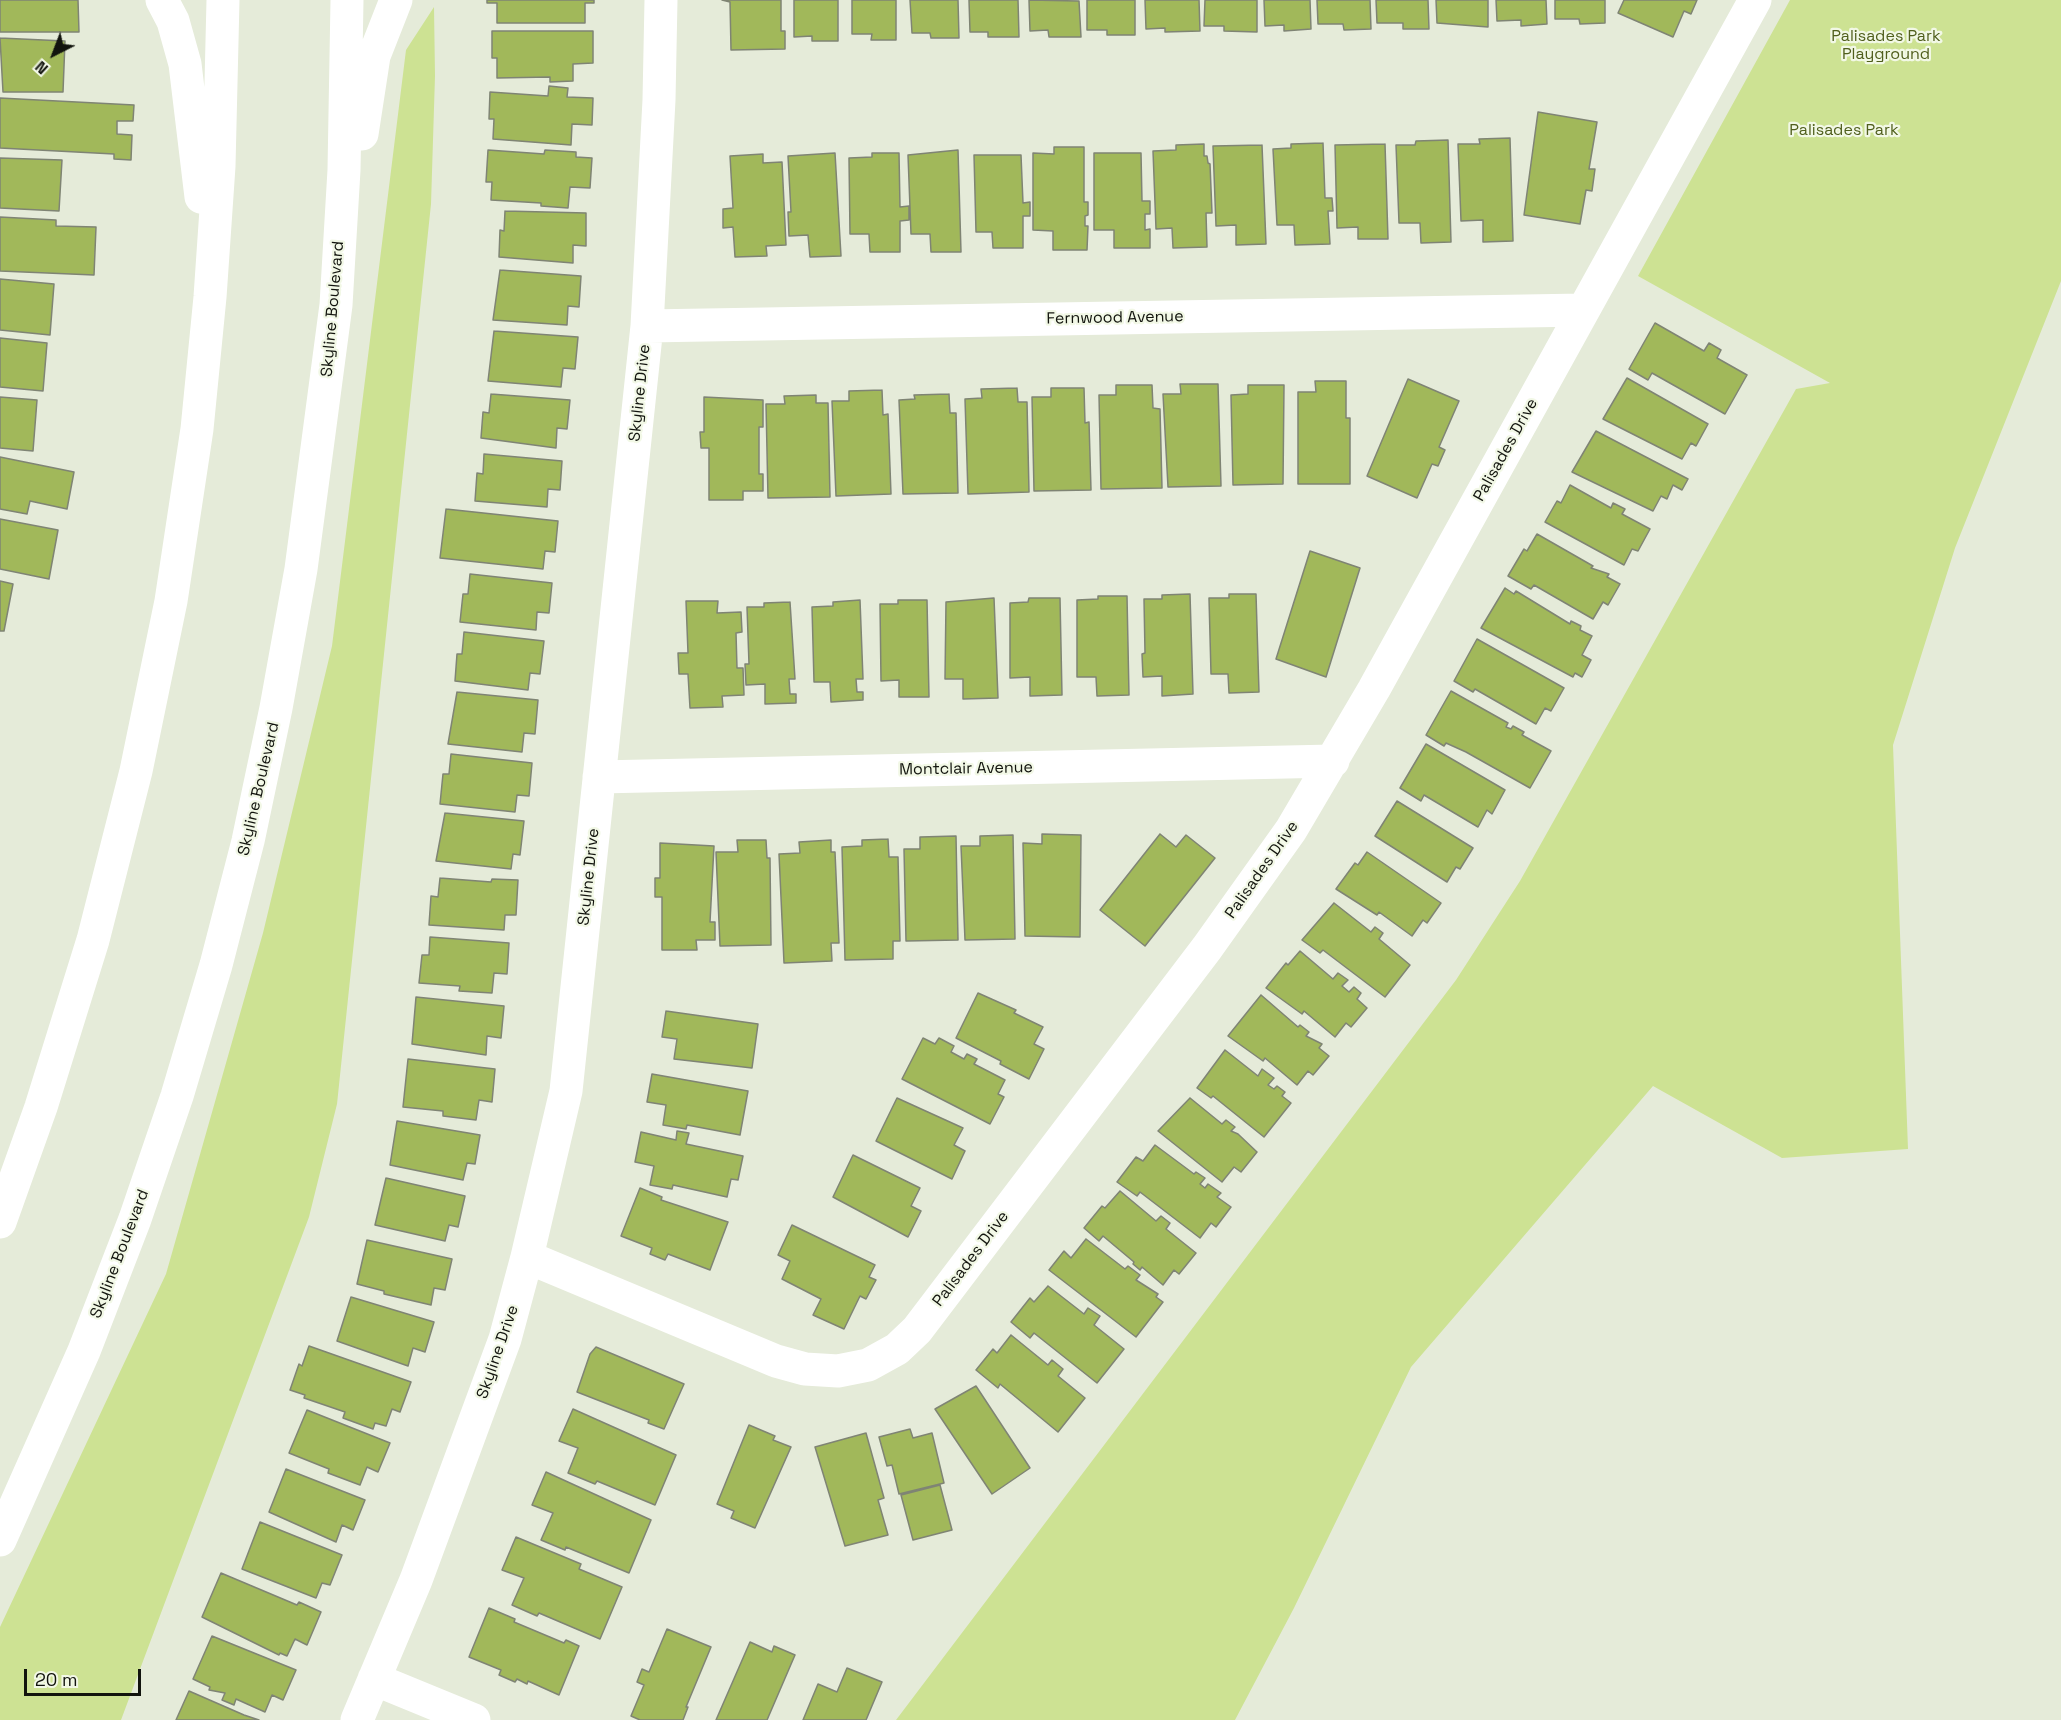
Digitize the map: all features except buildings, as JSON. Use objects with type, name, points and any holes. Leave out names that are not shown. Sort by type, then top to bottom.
[{"type":"street","points":[[162,0],[173,21],[185,64],[210,297]]},
{"type":"street","points":[[0,1222],[74,1003],[136,771],[159,665],[184,515],[210,297],[219,166],[223,0]]},
{"type":"street","name":"Skyline Boulevard","points":[[0,1540],[79,1361],[135,1219],[177,1096],[216,965],[248,841],[276,708],[303,558],[336,305],[344,170],[347,0]]},
{"type":"street","points":[[336,305],[374,56],[396,0]]},
{"type":"street","name":"Skyline Drive","points":[[357,1720],[416,1580],[505,1339],[566,1091],[647,326],[659,100],[661,0]]},
{"type":"street","name":"Palisades Drive","points":[[527,1257],[776,1361],[805,1369],[838,1371],[868,1365],[897,1349],[917,1330],[1214,939],[1291,830],[1333,761],[1755,0]]},
{"type":"street","name":"Fernwood Avenue","points":[[647,326],[1583,310]]},
{"type":"street","name":"Montclair Avenue","points":[[599,777],[1333,761]]},
{"type":"street","points":[[374,1679],[474,1720]]},
{"type":"green space","points":[[1790,0],[2061,0],[2061,281],[1955,548],[1893,745],[1908,1149],[1782,1158],[1653,1086],[1411,1367],[1294,1608],[1235,1720],[896,1720],[1456,980],[1520,881],[1796,389],[1830,383],[1638,276]]},
{"type":"green space","points":[[434,7],[435,76],[431,204],[337,1104],[309,1217],[121,1720],[0,1720],[0,1627],[166,1274],[263,933],[332,646],[406,50]]},
{"type":"park label","name":"Palisades Park Playground","points":[[1886,46]]},
{"type":"park label","name":"Palisades Park","points":[[1844,131]]}]
